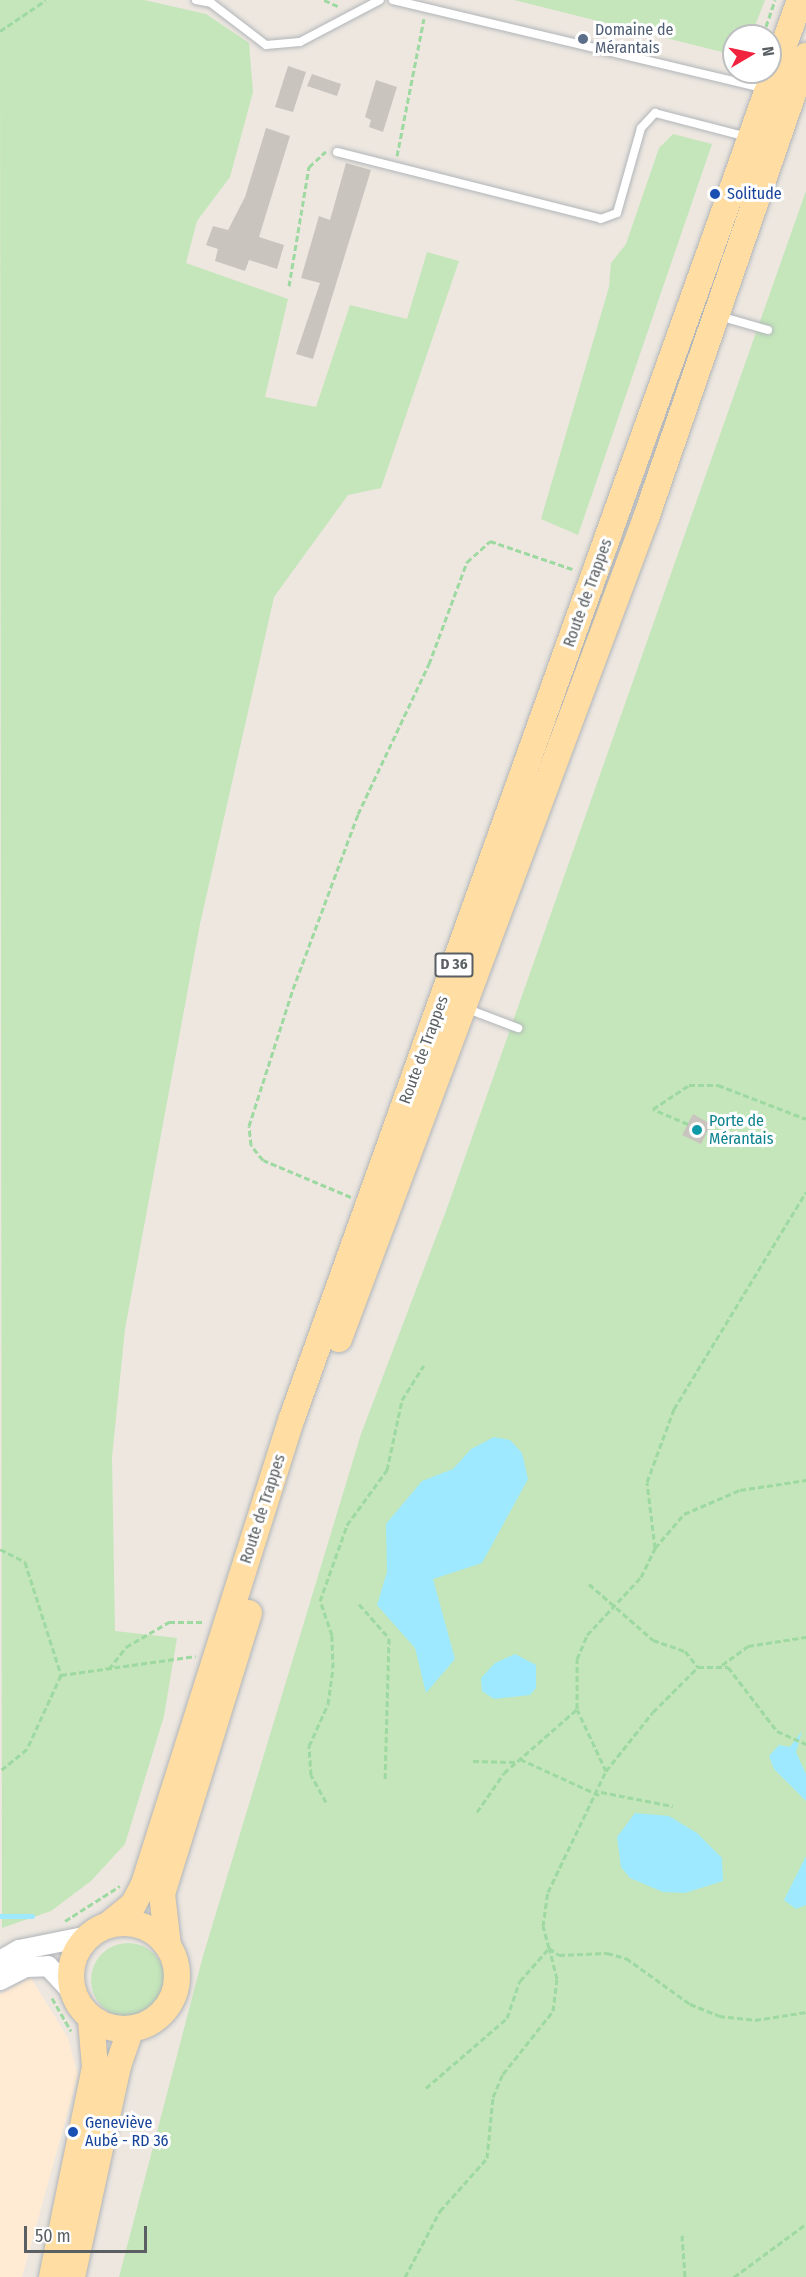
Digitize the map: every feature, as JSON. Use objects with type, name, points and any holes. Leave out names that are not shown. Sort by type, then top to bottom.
[{"type":"main road","name":"Route de Trappes","points":[[98,1931],[133,1905],[144,1884],[292,1418],[752,140],[800,0]]},
{"type":"main road","name":"Route de Trappes","points":[[168,1946],[162,1894],[307,1424],[463,1007],[716,315],[806,56]]},
{"type":"main road","points":[[52,2277],[95,2067],[91,2019],[74,1994],[72,1963],[98,1931],[142,1926],[168,1946],[176,1963],[173,1998],[149,2024],[131,2029],[91,2019]]},
{"type":"main road","points":[[72,2277],[110,2098],[131,2029]]},
{"type":"street","points":[[0,1961],[19,1950],[52,1944],[98,1931]]},
{"type":"street","points":[[0,1980],[25,1967],[48,1966],[74,1994]]},
{"type":"lane","points":[[196,0],[211,3],[266,45],[300,42],[380,0]]},
{"type":"lane","points":[[393,0],[768,89]]},
{"type":"lane","points":[[337,152],[601,219],[618,213],[641,128],[655,113],[730,129],[752,140]]},
{"type":"lane","points":[[716,315],[768,330]]},
{"type":"lane","points":[[463,1007],[518,1028]]},
{"type":"path","points":[[0,31],[46,0]]},
{"type":"path","points":[[767,24],[775,0]]},
{"type":"path","points":[[393,166],[409,115],[427,8]]},
{"type":"path","points":[[289,286],[309,167],[322,151],[337,152]]},
{"type":"path","points":[[369,1204],[263,1160],[251,1145],[249,1126],[293,989],[358,814],[429,664],[467,562],[490,541],[594,576]]},
{"type":"path","points":[[688,1124],[653,1109],[689,1085],[718,1085],[806,1119]]},
{"type":"path","points":[[655,1548],[647,1482],[674,1409],[806,1192]]},
{"type":"path","points":[[326,1802],[311,1775],[309,1746],[328,1704],[333,1668],[332,1635],[320,1601],[347,1525],[387,1470],[402,1400],[424,1365]]},
{"type":"path","points":[[606,1771],[578,1709],[577,1659],[587,1635],[641,1577],[655,1548],[688,1511],[740,1490],[806,1480]]},
{"type":"path","points":[[0,1549],[25,1562],[61,1675],[27,1749],[0,1771]]},
{"type":"path","points":[[589,1584],[613,1609],[653,1640],[685,1652],[698,1666]]},
{"type":"path","points":[[359,1604],[389,1638],[385,1781]]},
{"type":"path","points":[[109,1670],[126,1647],[169,1622],[203,1622]]},
{"type":"path","points":[[722,1665],[748,1646],[806,1637]]},
{"type":"path","points":[[61,1675],[109,1670],[200,1655],[197,1666]]},
{"type":"path","points":[[405,2277],[440,2211],[487,2158],[494,2097],[503,2074],[553,2011],[557,1979],[543,1926],[548,1892],[570,1840],[600,1793],[606,1771],[652,1712],[698,1666],[722,1665],[734,1672],[777,1731],[806,1744]]},
{"type":"path","points":[[477,1812],[489,1788],[578,1709]]},
{"type":"path","points":[[473,1761],[518,1760],[600,1793],[673,1806]]},
{"type":"path","points":[[52,1944],[56,1928],[124,1880]]},
{"type":"path","points":[[549,1948],[559,1955],[607,1953],[626,1958],[690,2004],[719,2016],[755,2020],[806,2012]]},
{"type":"path","points":[[426,2088],[507,2018],[520,1981],[549,1948]]},
{"type":"path","points":[[48,1966],[43,1982],[75,2042]]},
{"type":"path","points":[[734,2277],[806,2224]]},
{"type":"path","points":[[682,2235],[686,2277]]},
{"type":"shaded area","points":[[31,1978],[68,2038],[78,2075],[22,2277],[0,2277],[0,1994]]},
{"type":"green space","points":[[0,0],[144,0],[206,14],[249,43],[253,92],[230,177],[197,221],[186,263],[288,299],[265,397],[316,407],[350,305],[407,319],[427,252],[459,261],[381,488],[348,495],[274,597],[200,924],[125,1329],[112,1457],[115,1631],[177,1638],[164,1716],[125,1844],[91,1881],[51,1911],[2,1928]]},
{"type":"green space","points":[[514,0],[765,0],[756,24],[722,24],[722,52]]},
{"type":"green space","points":[[673,134],[712,144],[578,535],[541,519],[609,287],[611,263],[626,244],[659,148]]},
{"type":"green space","points":[[806,191],[806,2277],[119,2277],[203,1956],[361,1434],[446,1211]]},
{"type":"green space","points":[[128,1943],[149,1949],[159,1959],[165,1980],[159,2001],[149,2011],[128,2017],[107,2011],[97,2001],[91,1980],[97,1959],[107,1949]]},
{"type":"water","points":[[494,1437],[510,1440],[522,1453],[528,1479],[482,1563],[433,1579],[455,1659],[426,1693],[415,1648],[377,1605],[387,1572],[386,1524],[422,1481],[453,1469],[471,1449]]},
{"type":"water","points":[[515,1654],[536,1665],[536,1688],[530,1695],[494,1699],[482,1691],[481,1678],[495,1663]]},
{"type":"water","points":[[802,1731],[796,1752],[806,1774],[806,1801],[774,1769],[769,1756],[779,1745],[790,1747]]},
{"type":"water","points":[[635,1813],[669,1816],[697,1833],[722,1858],[723,1881],[685,1893],[663,1892],[630,1878],[621,1867],[617,1837]]},
{"type":"water","points":[[806,1856],[806,1905],[796,1909],[784,1900]]},
{"type":"building","points":[[288,66],[306,72],[293,112],[275,107]]},
{"type":"building","points":[[312,74],[341,84],[337,96],[307,86]]},
{"type":"building","points":[[376,80],[397,87],[383,132],[369,127],[371,120],[365,117]]},
{"type":"building","points":[[266,128],[290,136],[259,237],[284,245],[277,269],[249,260],[245,271],[215,261],[218,249],[206,245],[213,226],[228,230],[245,197]]},
{"type":"building","points":[[346,163],[371,170],[313,359],[296,354],[320,283],[301,278],[319,216],[330,220]]},
{"type":"building","name":"Porte de Mérantais","points":[[693,1114],[711,1124],[701,1144],[682,1135]]},
{"type":"waterway","points":[[0,1916],[32,1916]]},
{"type":"place","name":"Domaine de Mérantais","points":[[583,39]]},
{"type":"place","name":"Solitude","points":[[715,194]]},
{"type":"place","name":"Porte de Mérantais","points":[[697,1130]]},
{"type":"place","name":"Geneviève Aubé - RD 36","points":[[73,2132]]}]
